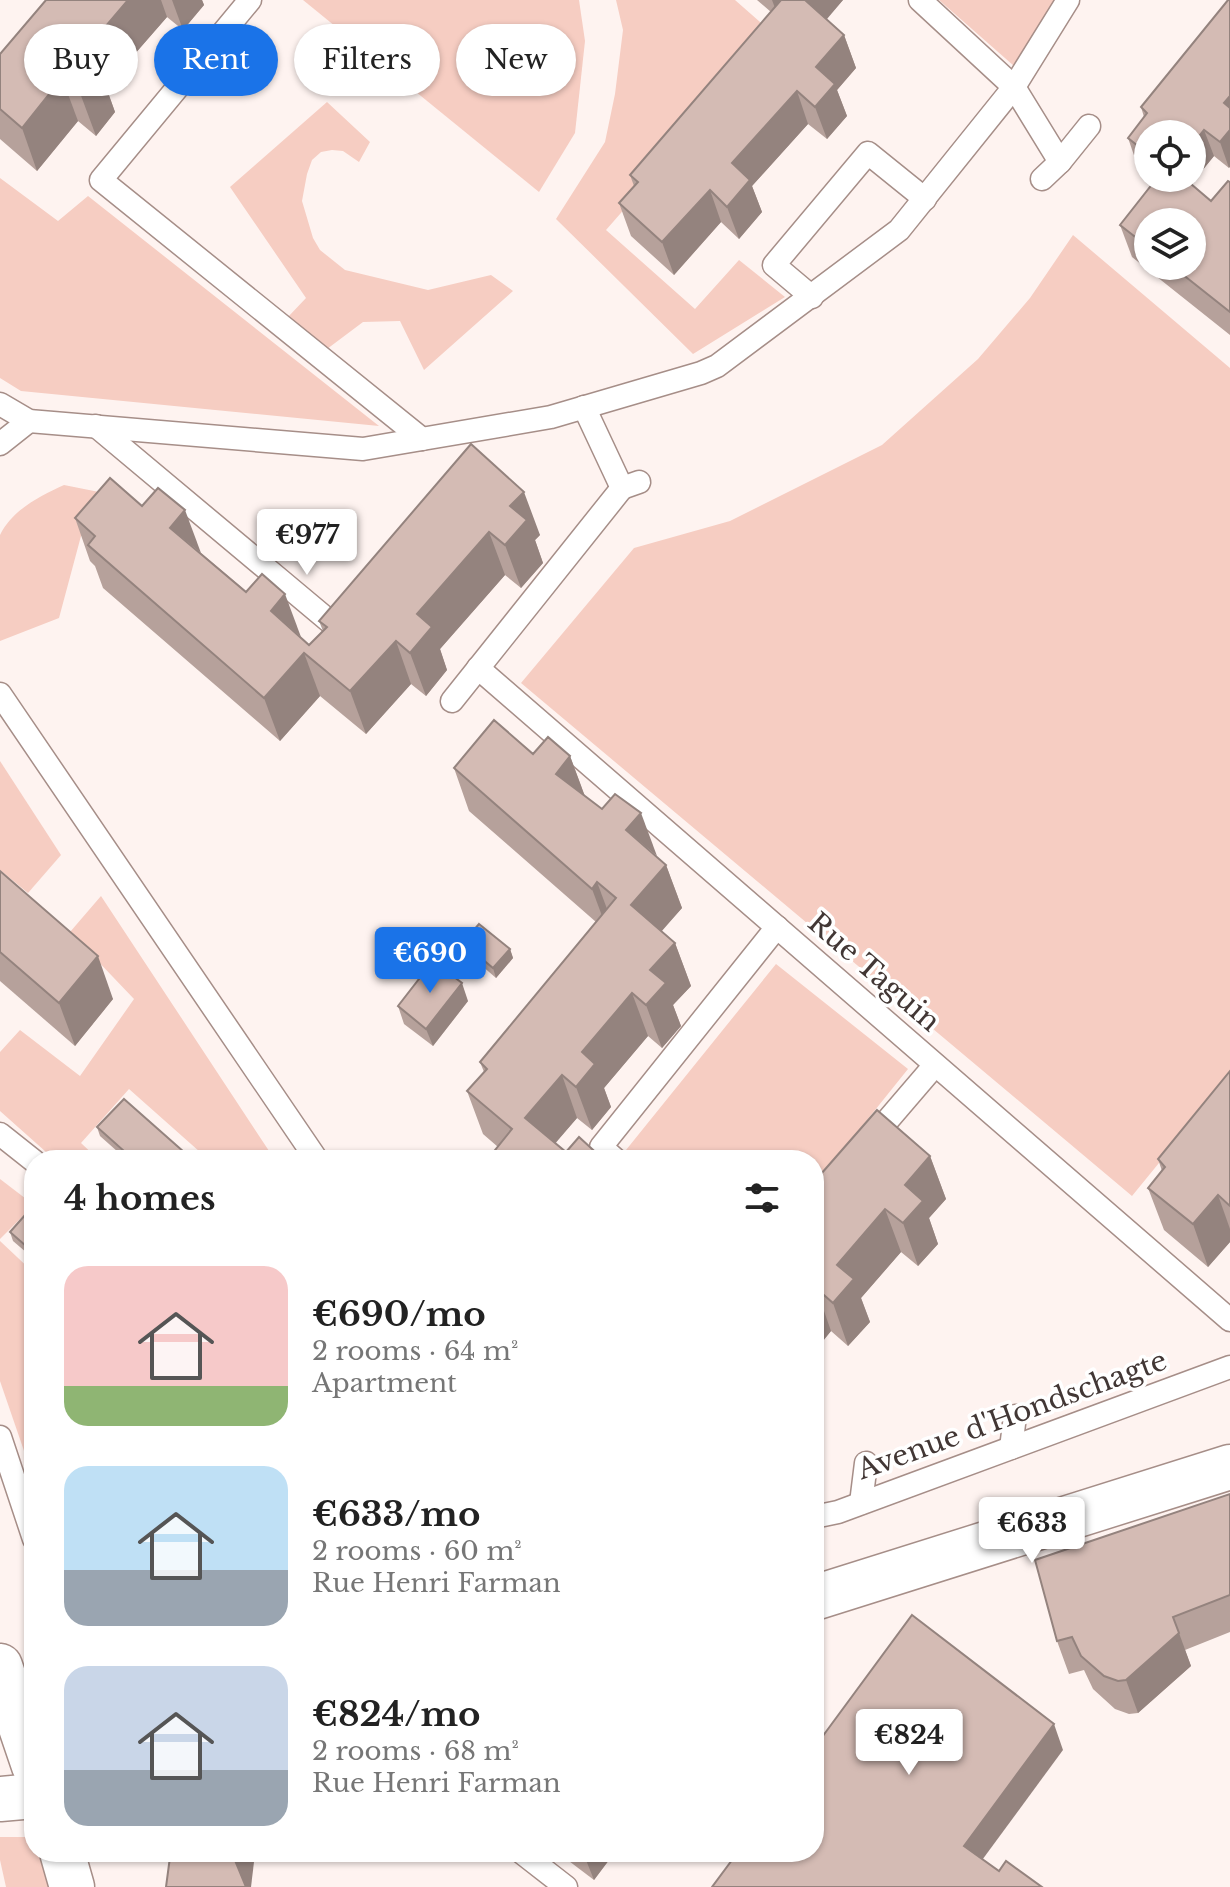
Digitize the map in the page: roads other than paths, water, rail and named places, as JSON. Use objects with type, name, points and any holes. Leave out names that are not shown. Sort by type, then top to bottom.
[{"type":"street","points":[[824,1595],[1230,1467]]},
{"type":"street","points":[[0,1666],[24,1737]]},
{"type":"street","points":[[0,1799],[24,1797]]},
{"type":"street","points":[[65,1862],[72,1887]]},
{"type":"lane","points":[[250,0],[101,180],[422,439]]},
{"type":"lane","points":[[920,0],[1014,87],[1060,162]]},
{"type":"lane","points":[[0,404],[29,421],[363,449],[551,417],[657,387],[717,366],[899,230],[1014,87],[1068,0]]},
{"type":"lane","points":[[1042,179],[1089,126]]},
{"type":"lane","points":[[812,297],[774,265],[868,153],[925,199]]},
{"type":"lane","points":[[452,701],[631,485],[584,407]]},
{"type":"lane","points":[[0,444],[29,421]]},
{"type":"lane","points":[[96,426],[335,626]]},
{"type":"lane","name":"Rue Taguin","points":[[478,668],[1230,1320]]},
{"type":"lane","points":[[0,694],[310,1150]]},
{"type":"lane","points":[[604,1150],[601,1147],[777,927]]},
{"type":"lane","points":[[854,1159],[935,1065]]},
{"type":"lane","points":[[0,1134],[24,1153]]},
{"type":"lane","name":"Avenue d'Hondschagte","points":[[824,1514],[1230,1367]]},
{"type":"lane","points":[[1011,1448],[1015,1416]]},
{"type":"lane","points":[[0,1437],[24,1509]]},
{"type":"lane","points":[[861,1503],[866,1463]]},
{"type":"lane","points":[[534,1862],[566,1887]]}]
